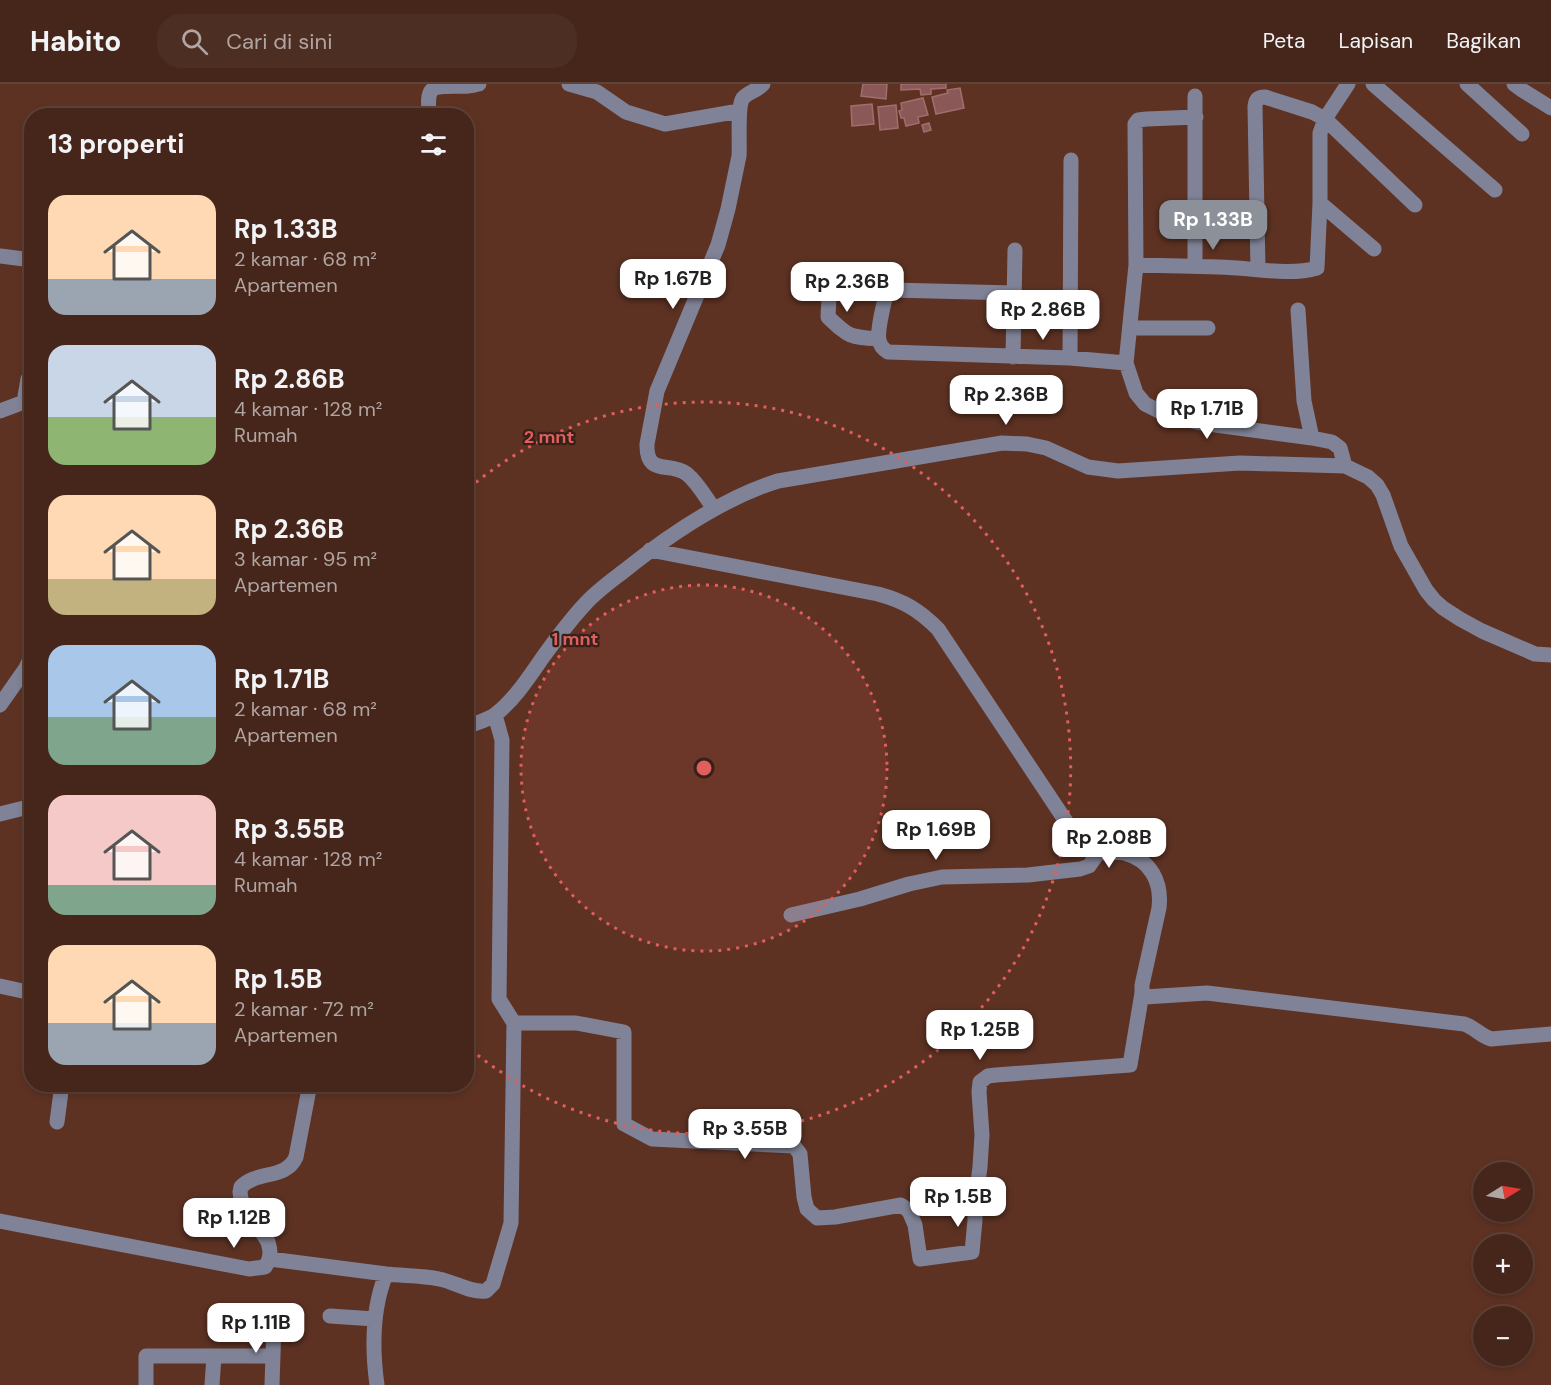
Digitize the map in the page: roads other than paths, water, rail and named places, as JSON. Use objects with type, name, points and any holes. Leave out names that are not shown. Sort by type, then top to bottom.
[{"type":"street","points":[[429,108],[431,90],[435,86],[479,84]]},
{"type":"street","points":[[569,84],[597,92],[626,112],[665,124],[740,111]]},
{"type":"street","points":[[714,508],[689,476],[682,471],[662,468],[651,462],[647,453],[647,444],[657,391],[718,245],[739,156],[740,111],[744,98],[763,84]]},
{"type":"street","points":[[1136,265],[1289,271],[1317,268],[1320,133],[1325,119],[1348,84]]},
{"type":"street","points":[[1373,84],[1495,190]]},
{"type":"street","points":[[1467,84],[1522,134]]},
{"type":"street","points":[[1514,84],[1551,108]]},
{"type":"street","points":[[1195,96],[1196,266]]},
{"type":"street","points":[[1258,270],[1255,106],[1260,97],[1312,112],[1325,119],[1415,205]]},
{"type":"street","points":[[1196,117],[1138,120],[1135,124],[1136,265],[1126,363],[1136,393],[1145,404],[1167,415],[1201,423],[1332,442],[1340,448],[1345,466]]},
{"type":"street","points":[[1070,358],[1071,160]]},
{"type":"street","points":[[1320,203],[1374,249]]},
{"type":"street","points":[[1013,357],[1015,250]]},
{"type":"street","points":[[0,256],[24,259]]},
{"type":"street","points":[[830,277],[828,317],[849,336],[879,339]]},
{"type":"street","points":[[1014,293],[888,291],[884,300],[879,339],[882,349],[888,352],[1070,358],[1126,363]]},
{"type":"street","points":[[1298,310],[1304,401],[1312,438]]},
{"type":"street","points":[[1130,328],[1208,328]]},
{"type":"street","points":[[0,411],[24,402]]},
{"type":"street","points":[[474,724],[495,715],[516,693],[586,603],[650,550],[714,508],[757,487],[778,481],[1002,443],[1028,444],[1046,448],[1088,467],[1118,471],[1240,463],[1345,466],[1368,477],[1377,485],[1383,495],[1401,546],[1434,600],[1443,608],[1482,631],[1535,654],[1551,655]]},
{"type":"street","points":[[514,1023],[576,1023],[624,1032],[624,1124],[652,1139],[794,1146],[800,1154],[807,1209],[818,1218],[901,1205],[909,1211],[915,1225],[920,1259],[972,1252],[982,1135],[980,1082],[988,1076],[996,1075],[1130,1065],[1142,985],[1161,895],[1153,871],[1143,861],[1123,853],[1098,853],[1083,845],[938,629],[911,606],[878,594],[650,550]]},
{"type":"street","points":[[0,705],[24,671]]},
{"type":"street","points":[[270,1258],[441,1279],[477,1291],[486,1291],[492,1284],[511,1223],[514,1023],[499,999],[502,740],[495,715]]},
{"type":"street","points":[[0,814],[24,808]]},
{"type":"street","points":[[791,915],[942,877],[1028,875],[1080,869],[1089,866],[1098,853]]},
{"type":"street","points":[[0,986],[24,991]]},
{"type":"street","points":[[1142,993],[1148,997],[1207,993],[1464,1024],[1491,1039],[1551,1034]]},
{"type":"street","points":[[57,1122],[61,1092]]},
{"type":"street","points":[[0,1221],[249,1269],[265,1267],[270,1258],[268,1242],[244,1205],[240,1192],[241,1186],[245,1182],[287,1169],[293,1162],[296,1157],[308,1092]]},
{"type":"street","points":[[377,1385],[374,1361],[375,1319],[379,1294],[386,1274]]},
{"type":"street","points":[[330,1316],[375,1319]]},
{"type":"street","points":[[272,1385],[274,1325]]},
{"type":"street","points":[[146,1385],[146,1356],[273,1356]]},
{"type":"street","points":[[212,1385],[214,1356]]}]
